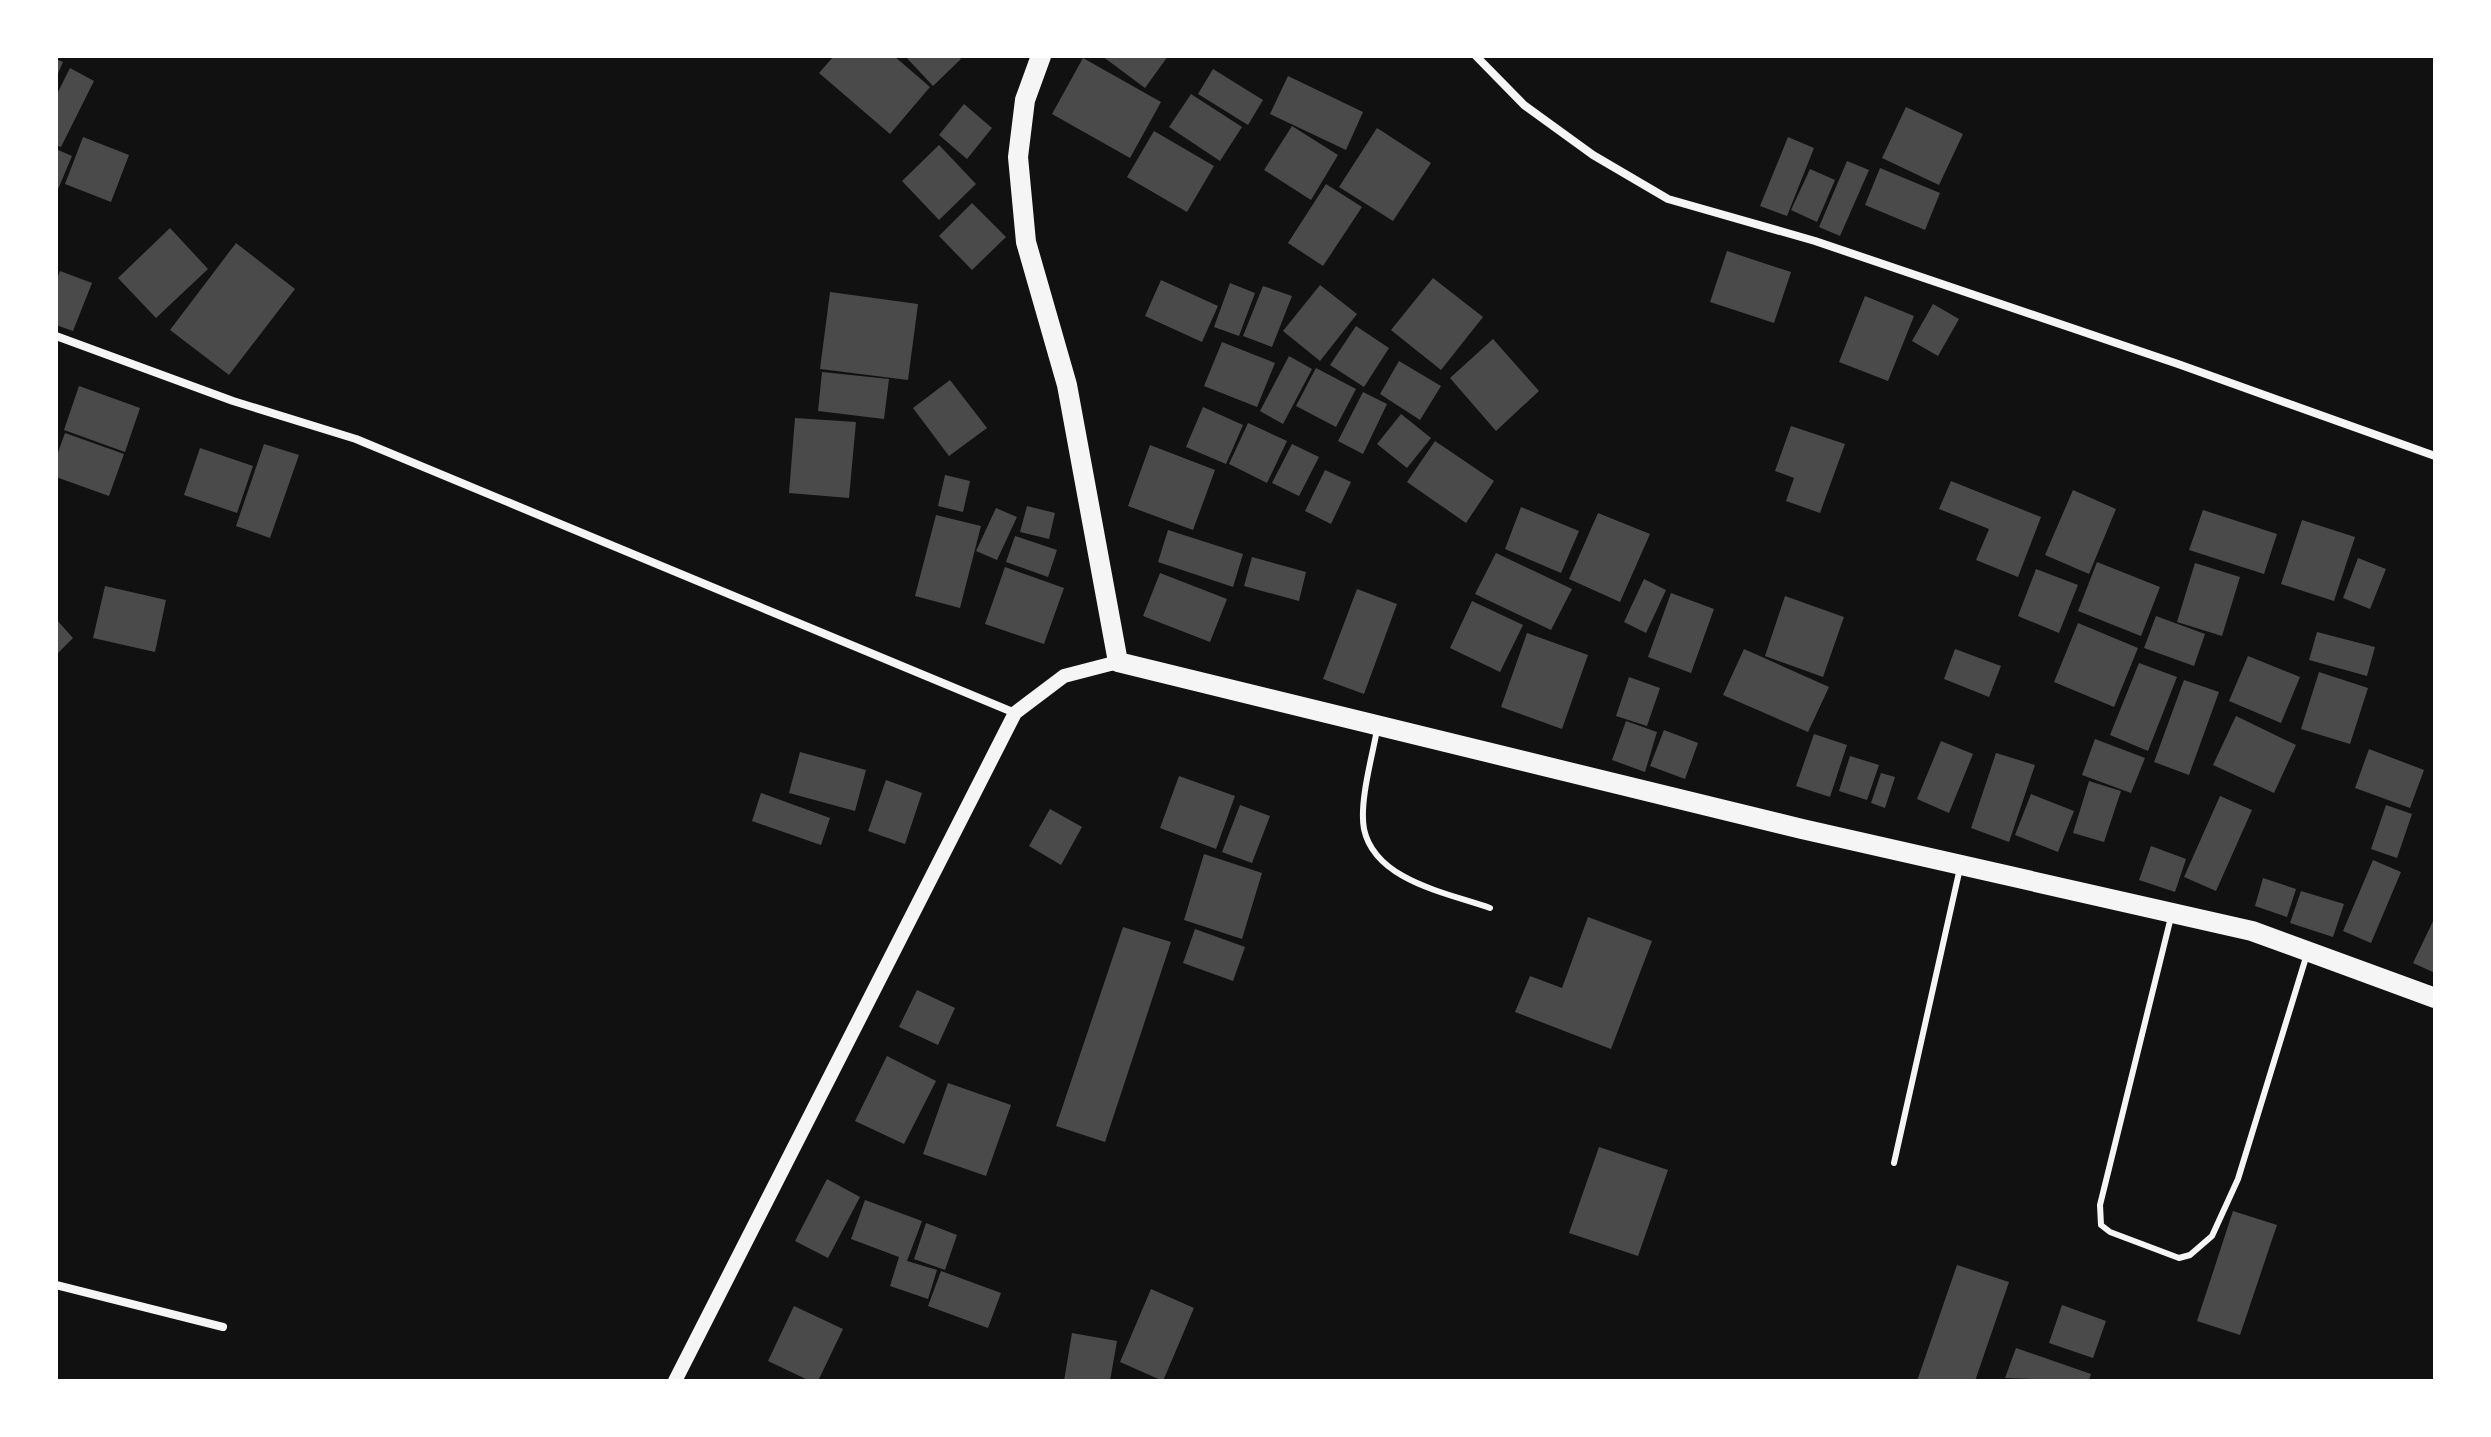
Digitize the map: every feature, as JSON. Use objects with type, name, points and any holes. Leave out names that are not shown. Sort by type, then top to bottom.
[{"type":"main road","points":[[1041,56],[1025,100],[1018,157],[1026,242],[1067,385],[1118,662],[1378,727],[2252,931],[2435,998]]},
{"type":"street","points":[[1476,56],[1524,105],[1593,155],[1668,199],[1815,241],[2178,364],[2435,456]]},
{"type":"street","points":[[56,336],[233,401],[356,439],[1015,713]]},
{"type":"street","points":[[675,1381],[1015,713],[1064,676],[1118,662]]},
{"type":"street","points":[[56,1285],[223,1327]]},
{"type":"lane","points":[[1378,727],[1364,828],[1375,856],[1409,879],[1490,908]]},
{"type":"lane","points":[[1894,1163],[1961,865]]},
{"type":"lane","points":[[2172,912],[2100,1205],[2101,1225],[2110,1232],[2179,1258],[2190,1255],[2212,1236],[2238,1179],[2308,951]]},
{"type":"building","points":[[834,56],[894,56],[930,87],[890,134],[819,73]]},
{"type":"building","points":[[905,56],[958,56],[961,59],[933,86]]},
{"type":"building","points":[[1102,56],[1168,56],[1145,88]]},
{"type":"building","points":[[1083,58],[1161,102],[1130,158],[1052,114]]},
{"type":"building","points":[[56,59],[63,62],[56,78]]},
{"type":"building","points":[[70,68],[94,81],[61,147],[56,145],[56,96]]},
{"type":"building","points":[[1213,69],[1263,100],[1248,125],[1198,94]]},
{"type":"building","points":[[1288,76],[1363,112],[1346,150],[1270,114]]},
{"type":"building","points":[[1191,94],[1242,127],[1220,161],[1169,127]]},
{"type":"building","points":[[964,104],[992,128],[967,159],[939,135]]},
{"type":"building","points":[[1906,107],[1963,134],[1939,185],[1882,158]]},
{"type":"building","points":[[1292,126],[1338,155],[1311,200],[1264,170]]},
{"type":"building","points":[[1377,128],[1431,163],[1393,221],[1339,187]]},
{"type":"building","points":[[1154,131],[1214,166],[1187,212],[1127,177]]},
{"type":"building","points":[[83,137],[129,155],[111,202],[65,184]]},
{"type":"building","points":[[1788,137],[1814,148],[1787,216],[1760,206]]},
{"type":"building","points":[[939,145],[976,184],[939,220],[902,181]]},
{"type":"building","points":[[56,149],[72,156],[56,194]]},
{"type":"building","points":[[1847,161],[1869,170],[1840,236],[1819,227]]},
{"type":"building","points":[[1880,168],[1940,193],[1925,230],[1865,205]]},
{"type":"building","points":[[1810,169],[1835,180],[1817,222],[1791,210]]},
{"type":"building","points":[[1326,184],[1362,207],[1323,266],[1288,243]]},
{"type":"building","points":[[972,203],[1006,237],[972,270],[939,236]]},
{"type":"building","points":[[170,228],[208,269],[156,318],[118,278]]},
{"type":"building","points":[[236,243],[295,289],[229,375],[170,330]]},
{"type":"building","points":[[1727,251],[1791,272],[1774,323],[1710,302]]},
{"type":"building","points":[[60,271],[92,283],[73,331],[56,325],[56,282]]},
{"type":"building","points":[[1433,278],[1483,317],[1441,370],[1391,330]]},
{"type":"building","points":[[1161,280],[1218,306],[1202,342],[1145,316]]},
{"type":"building","points":[[1230,283],[1255,293],[1239,336],[1214,327]]},
{"type":"building","points":[[1320,285],[1357,314],[1320,361],[1283,331]]},
{"type":"building","points":[[1263,286],[1292,296],[1272,347],[1243,336]]},
{"type":"building","points":[[830,292],[918,304],[908,380],[820,369]]},
{"type":"building","points":[[1865,296],[1914,316],[1888,381],[1839,362]]},
{"type":"building","points":[[1933,304],[1959,319],[1938,356],[1912,341]]},
{"type":"building","points":[[1356,326],[1389,348],[1364,387],[1330,365]]},
{"type":"building","points":[[1493,339],[1539,391],[1496,431],[1450,378]]},
{"type":"building","points":[[1222,342],[1275,363],[1257,407],[1204,386]]},
{"type":"building","points":[[1289,356],[1312,369],[1283,424],[1260,411]]},
{"type":"building","points":[[1399,361],[1441,386],[1420,420],[1380,394]]},
{"type":"building","points":[[1316,368],[1356,389],[1336,427],[1296,406]]},
{"type":"building","points":[[822,372],[889,379],[884,419],[818,411]]},
{"type":"building","points":[[950,380],[987,428],[949,456],[913,408]]},
{"type":"building","points":[[79,386],[140,408],[125,452],[64,430]]},
{"type":"building","points":[[1363,392],[1387,404],[1363,454],[1338,441]]},
{"type":"building","points":[[1203,407],[1243,425],[1226,464],[1186,447]]},
{"type":"building","points":[[1401,414],[1431,438],[1407,468],[1377,444]]},
{"type":"building","points":[[795,418],[856,422],[849,498],[789,493]]},
{"type":"building","points":[[1248,423],[1287,441],[1267,483],[1229,464]]},
{"type":"building","points":[[1791,426],[1845,444],[1820,513],[1786,501],[1794,478],[1775,471]]},
{"type":"building","points":[[65,433],[124,454],[109,496],[56,477],[56,458]]},
{"type":"building","points":[[1435,441],[1494,481],[1466,523],[1407,482]]},
{"type":"building","points":[[264,444],[299,455],[270,538],[236,526]]},
{"type":"building","points":[[1292,444],[1319,457],[1299,496],[1272,483]]},
{"type":"building","points":[[1150,445],[1215,470],[1193,530],[1128,506]]},
{"type":"building","points":[[200,448],[253,466],[237,513],[184,495]]},
{"type":"building","points":[[1325,470],[1351,482],[1331,524],[1305,511]]},
{"type":"building","points":[[945,475],[970,481],[963,512],[938,506]]},
{"type":"building","points":[[1951,481],[2041,517],[2018,577],[1976,560],[1989,529],[1939,509]]},
{"type":"building","points":[[2073,490],[2116,509],[2089,574],[2045,555]]},
{"type":"building","points":[[1027,506],[1055,513],[1049,539],[1020,532]]},
{"type":"building","points":[[1521,507],[1579,531],[1561,573],[1505,549]]},
{"type":"building","points":[[996,508],[1017,517],[997,560],[976,551]]},
{"type":"building","points":[[2203,510],[2277,534],[2264,574],[2189,550]]},
{"type":"building","points":[[1598,513],[1650,534],[1620,602],[1569,579]]},
{"type":"building","points":[[936,515],[981,526],[960,608],[915,596]]},
{"type":"building","points":[[2302,520],[2355,537],[2334,601],[2281,584]]},
{"type":"building","points":[[1168,530],[1243,554],[1233,587],[1158,562]]},
{"type":"building","points":[[1015,536],[1057,550],[1048,577],[1006,562]]},
{"type":"building","points":[[1496,553],[1572,589],[1551,630],[1475,594]]},
{"type":"building","points":[[1252,557],[1306,572],[1299,601],[1244,586]]},
{"type":"building","points":[[2358,558],[2386,569],[2370,609],[2343,598]]},
{"type":"building","points":[[2097,562],[2160,587],[2141,636],[2078,611]]},
{"type":"building","points":[[2195,563],[2240,577],[2222,636],[2177,622]]},
{"type":"building","points":[[1005,567],[1064,588],[1044,644],[985,624]]},
{"type":"building","points":[[2036,569],[2078,585],[2059,633],[2018,616]]},
{"type":"building","points":[[1160,573],[1227,599],[1210,642],[1143,616]]},
{"type":"building","points":[[1644,579],[1666,590],[1646,633],[1624,622]]},
{"type":"building","points":[[105,586],[166,600],[155,652],[93,638]]},
{"type":"building","points":[[1357,589],[1397,604],[1364,694],[1323,679]]},
{"type":"building","points":[[1671,593],[1714,609],[1691,673],[1648,657]]},
{"type":"building","points":[[1785,596],[1844,617],[1823,677],[1765,656]]},
{"type":"building","points":[[1472,601],[1523,625],[1500,672],[1450,648]]},
{"type":"building","points":[[2156,616],[2205,634],[2194,666],[2144,648]]},
{"type":"building","points":[[56,619],[73,638],[56,655]]},
{"type":"building","points":[[2078,623],[2138,648],[2114,707],[2054,682]]},
{"type":"building","points":[[2317,632],[2375,647],[2367,676],[2309,660]]},
{"type":"building","points":[[1527,633],[1588,655],[1562,729],[1501,707]]},
{"type":"building","points":[[1744,649],[1829,687],[1808,732],[1723,695]]},
{"type":"building","points":[[1955,649],[2001,666],[1989,697],[1944,679]]},
{"type":"building","points":[[2248,656],[2300,677],[2281,723],[2229,701]]},
{"type":"building","points":[[2139,663],[2177,677],[2148,751],[2110,735]]},
{"type":"building","points":[[2319,672],[2368,688],[2350,744],[2301,729]]},
{"type":"building","points":[[1629,677],[1660,688],[1647,726],[1616,716]]},
{"type":"building","points":[[2184,680],[2219,692],[2189,775],[2154,762]]},
{"type":"building","points":[[2236,716],[2296,745],[2274,793],[2213,765]]},
{"type":"building","points":[[1626,721],[1657,732],[1645,772],[1612,760]]},
{"type":"building","points":[[1664,730],[1698,743],[1685,779],[1650,766]]},
{"type":"building","points":[[1814,734],[1847,745],[1830,797],[1796,786]]},
{"type":"building","points":[[2095,739],[2145,758],[2131,793],[2082,775]]},
{"type":"building","points":[[1941,741],[1973,754],[1949,813],[1917,799]]},
{"type":"building","points":[[2369,749],[2424,770],[2410,808],[2355,788]]},
{"type":"building","points":[[800,752],[866,770],[855,811],[789,793]]},
{"type":"building","points":[[1996,753],[2035,765],[2009,842],[1971,828]]},
{"type":"building","points":[[1850,756],[1879,765],[1867,800],[1839,791]]},
{"type":"building","points":[[1881,773],[1895,777],[1885,808],[1871,803]]},
{"type":"building","points":[[1179,776],[1235,796],[1216,849],[1160,828]]},
{"type":"building","points":[[886,780],[922,793],[905,844],[868,831]]},
{"type":"building","points":[[2089,781],[2121,791],[2104,842],[2073,833]]},
{"type":"building","points":[[761,793],[830,818],[821,845],[752,821]]},
{"type":"building","points":[[2031,794],[2074,811],[2058,852],[2015,835]]},
{"type":"building","points":[[2220,796],[2252,810],[2216,891],[2184,877]]},
{"type":"building","points":[[1240,805],[1270,816],[1252,863],[1222,852]]},
{"type":"building","points":[[2386,805],[2412,814],[2397,858],[2371,849]]},
{"type":"building","points":[[1050,809],[1082,827],[1061,865],[1029,846]]},
{"type":"building","points":[[2151,846],[2186,859],[2175,892],[2139,880]]},
{"type":"building","points":[[1204,854],[1262,873],[1242,939],[1184,920]]},
{"type":"building","points":[[2373,860],[2401,872],[2371,943],[2343,931]]},
{"type":"building","points":[[2263,878],[2296,889],[2287,917],[2255,906]]},
{"type":"building","points":[[2301,891],[2344,904],[2333,937],[2290,923]]},
{"type":"building","points":[[1588,917],[1652,941],[1611,1049],[1515,1012],[1530,976],[1562,988]]},
{"type":"building","points":[[2435,917],[2435,973],[2413,963]]},
{"type":"building","points":[[1123,927],[1171,942],[1105,1142],[1056,1126]]},
{"type":"building","points":[[1195,929],[1245,947],[1233,981],[1183,963]]},
{"type":"building","points":[[917,990],[955,1008],[938,1045],[899,1027]]},
{"type":"building","points":[[887,1056],[936,1081],[904,1144],[855,1121]]},
{"type":"building","points":[[948,1083],[1011,1105],[986,1176],[923,1154]]},
{"type":"building","points":[[1599,1147],[1668,1170],[1638,1256],[1569,1233]]},
{"type":"building","points":[[827,1179],[860,1197],[828,1258],[795,1241]]},
{"type":"building","points":[[865,1200],[922,1221],[907,1261],[937,1270],[928,1299],[890,1286],[899,1257],[851,1239]]},
{"type":"building","points":[[2233,1211],[2277,1225],[2240,1335],[2197,1321]]},
{"type":"building","points":[[926,1223],[957,1235],[945,1270],[914,1259]]},
{"type":"building","points":[[1957,1265],[2009,1282],[1975,1381],[1917,1381]]},
{"type":"building","points":[[941,1271],[1001,1293],[988,1328],[928,1306]]},
{"type":"building","points":[[1151,1289],[1194,1308],[1163,1381],[1120,1362]]},
{"type":"building","points":[[2062,1305],[2106,1321],[2093,1358],[2049,1343]]},
{"type":"building","points":[[794,1306],[843,1329],[818,1381],[810,1381],[768,1361]]},
{"type":"building","points":[[1072,1333],[1117,1341],[1110,1381],[1064,1381]]},
{"type":"building","points":[[2016,1348],[2091,1374],[2089,1381],[2005,1378]]}]
